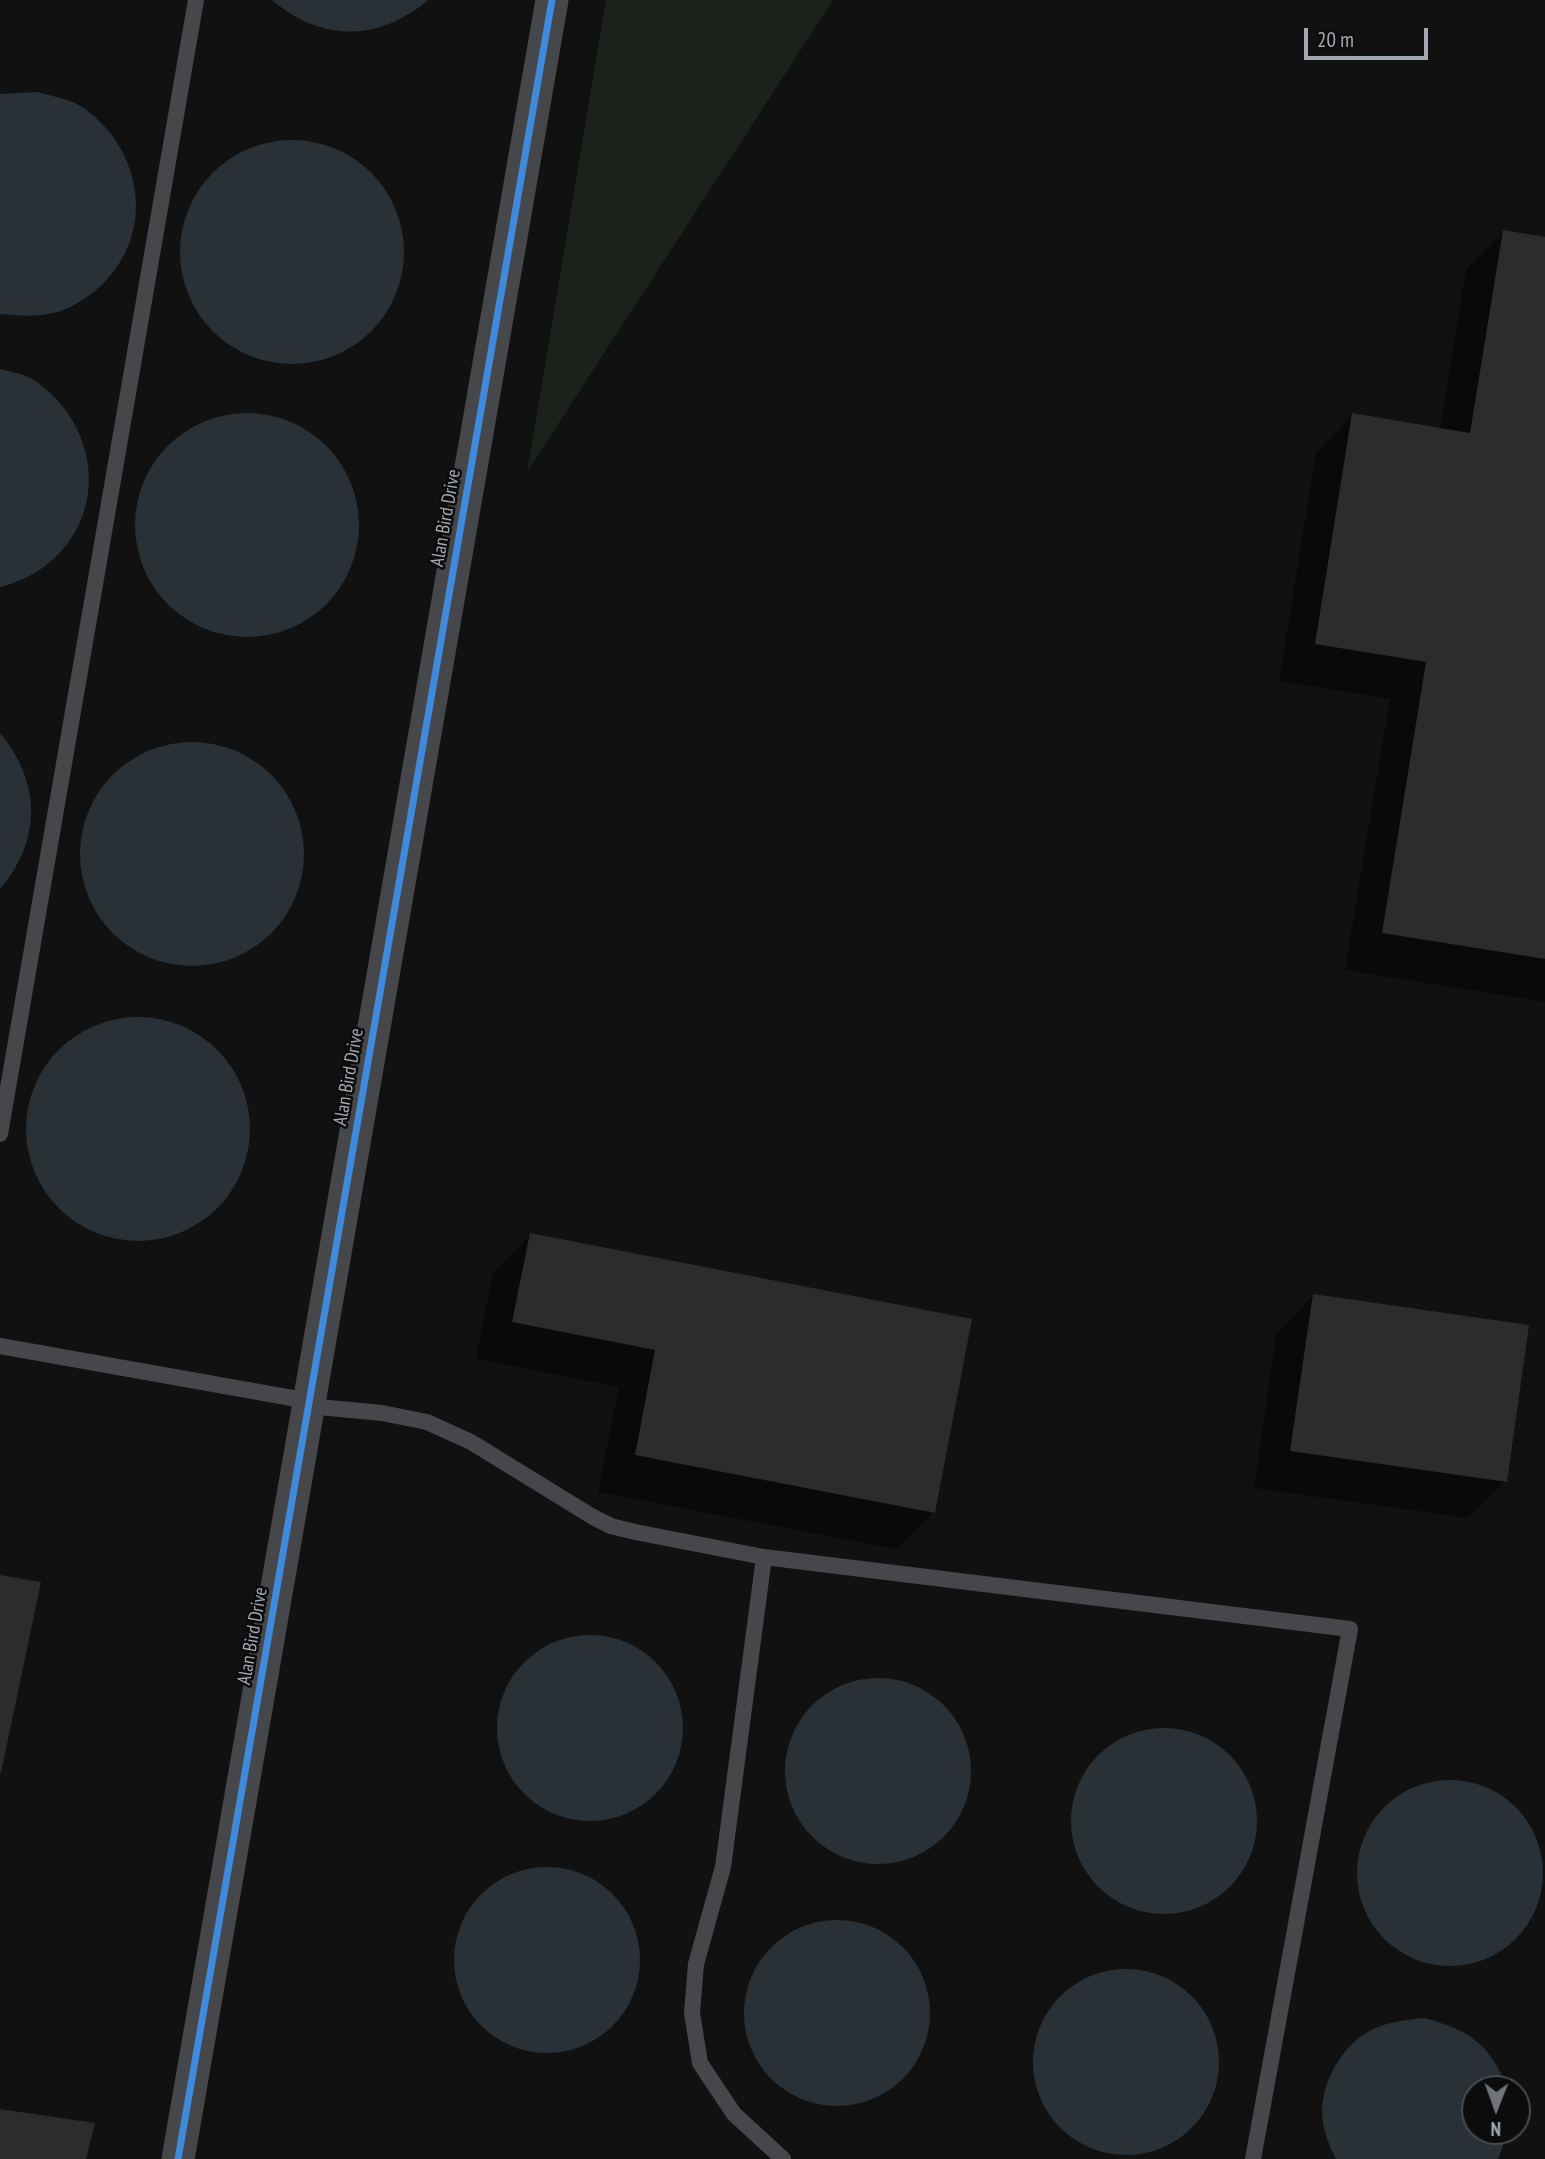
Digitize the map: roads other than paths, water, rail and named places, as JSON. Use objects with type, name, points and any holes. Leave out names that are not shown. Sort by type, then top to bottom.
[{"type":"street","name":"Alan Bird Drive","points":[[178,2159],[552,0]]},
{"type":"lane","points":[[0,1134],[196,0]]},
{"type":"lane","points":[[0,1346],[309,1404],[382,1413],[427,1422],[471,1442],[611,1526],[662,1538],[764,1557],[1350,1629],[1254,2159]]},
{"type":"lane","points":[[764,1557],[723,1867],[696,1964],[692,2013],[700,2063],[734,2114],[783,2159]]}]
